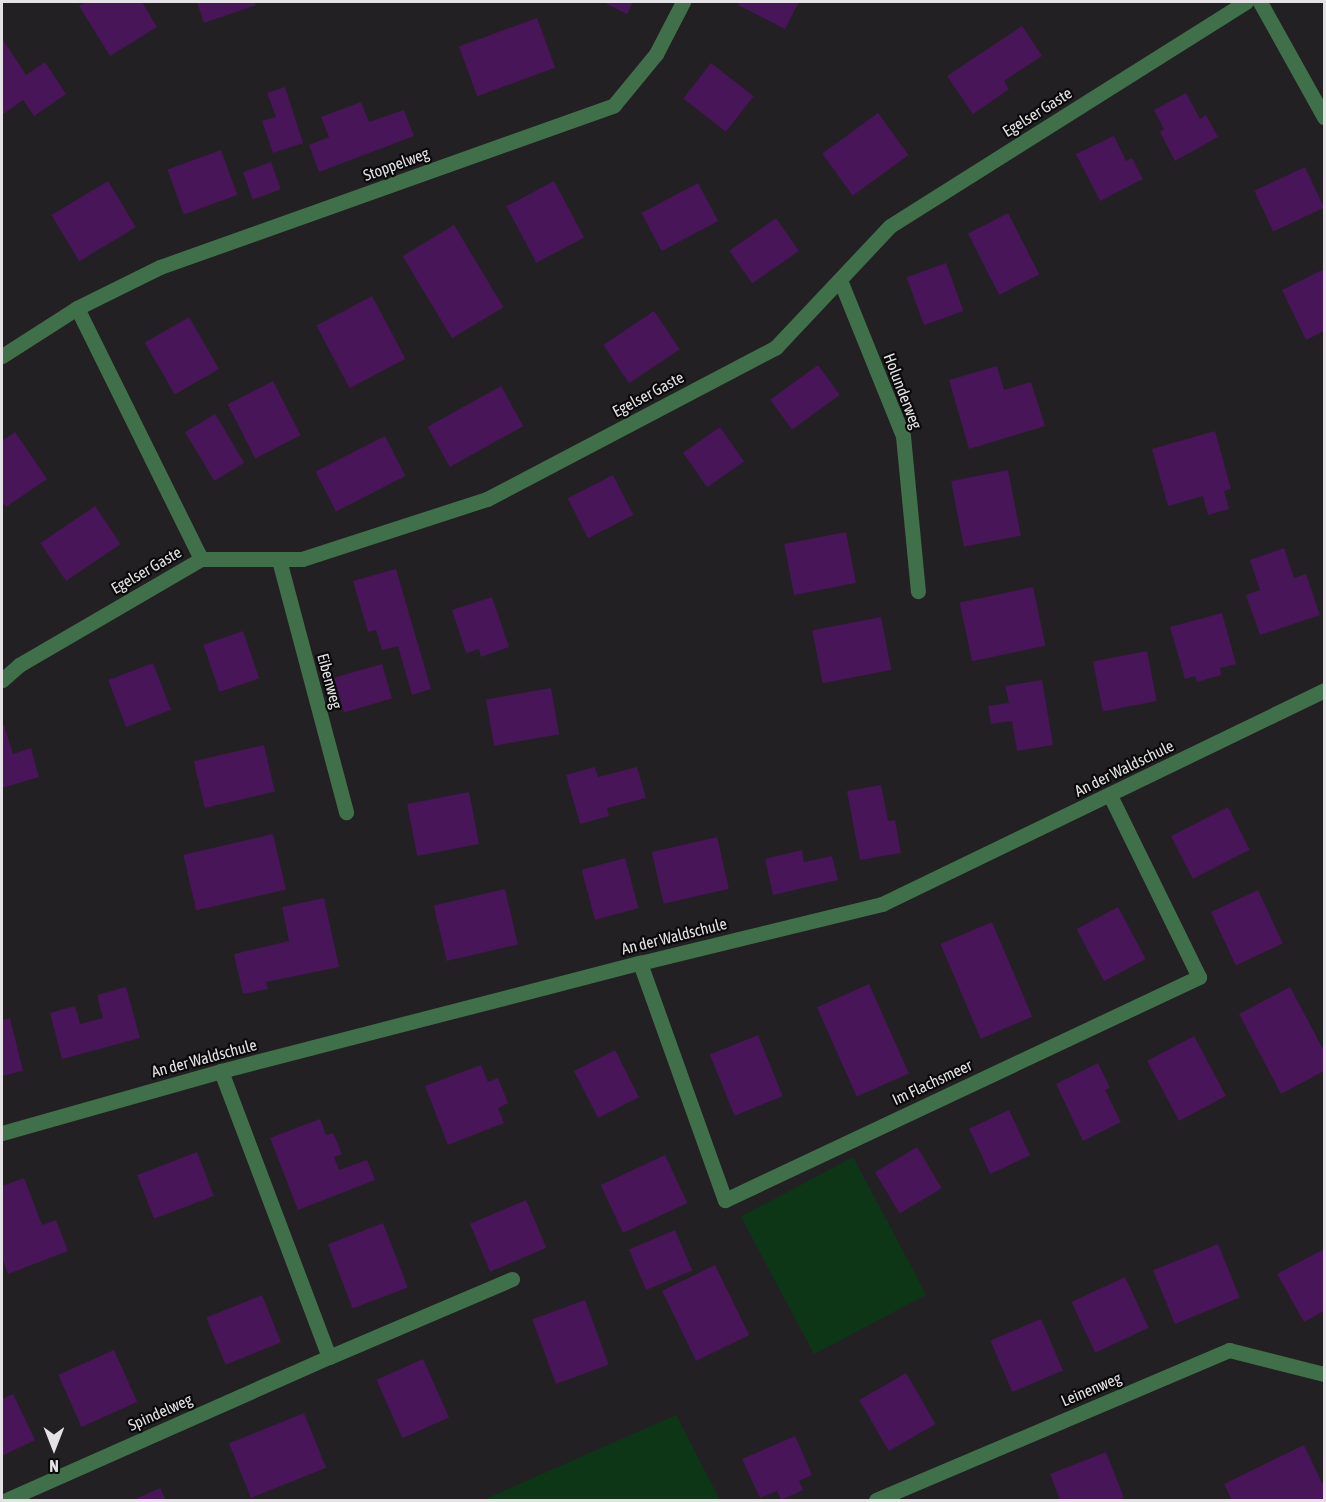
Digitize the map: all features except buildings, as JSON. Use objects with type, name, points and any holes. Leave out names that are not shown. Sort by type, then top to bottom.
[{"type":"street","name":"Stoppelweg","points":[[2,356],[76,308],[160,267],[614,105],[656,54],[683,2]]},
{"type":"street","name":"Egelser Gaste","points":[[2,680],[19,665],[201,559],[302,559],[487,499],[776,347],[890,226],[1246,2]]},
{"type":"street","points":[[1260,2],[1324,117]]},
{"type":"street","name":"Holunderweg","points":[[840,280],[903,436],[918,591]]},
{"type":"street","points":[[76,308],[201,559]]},
{"type":"street","name":"Eibenweg","points":[[279,560],[346,812]]},
{"type":"street","name":"An der Waldschule","points":[[2,1133],[221,1071],[640,963],[882,904],[1324,690]]},
{"type":"street","name":"Im Flachsmeer","points":[[640,963],[725,1200],[1199,977],[1110,795]]},
{"type":"street","points":[[221,1071],[329,1357]]},
{"type":"street","name":"Spindelweg","points":[[6,1500],[512,1279]]},
{"type":"street","name":"Leinenweg","points":[[876,1500],[1229,1350],[1324,1374]]},
{"type":"green space","points":[[853,1157],[926,1295],[814,1354],[741,1217]]},
{"type":"green space","points":[[676,1415],[720,1500],[483,1500]]}]
